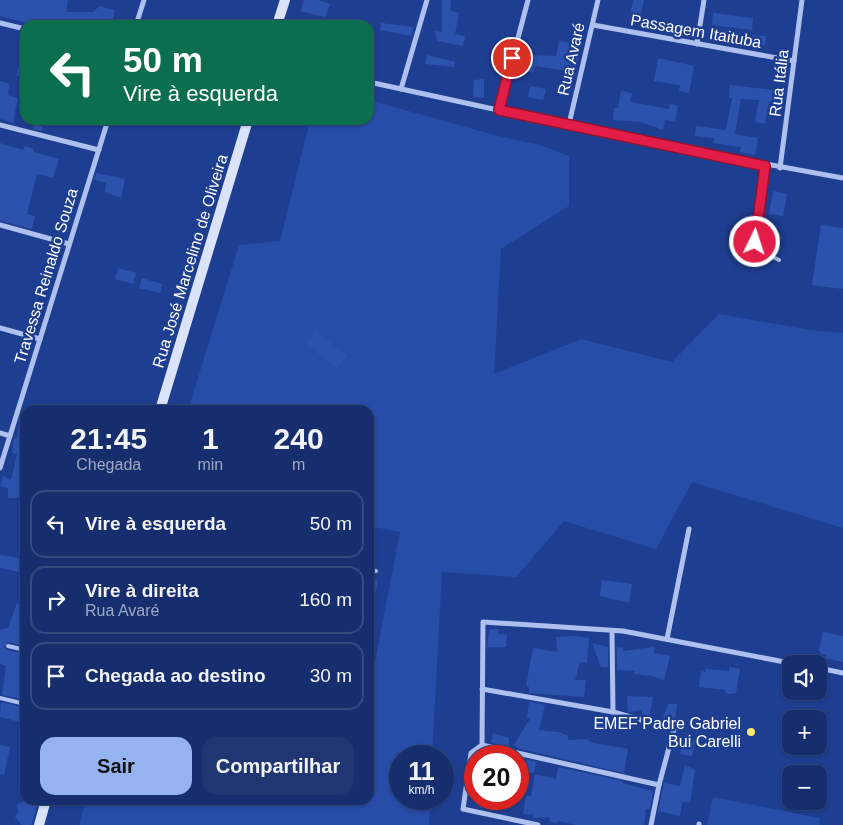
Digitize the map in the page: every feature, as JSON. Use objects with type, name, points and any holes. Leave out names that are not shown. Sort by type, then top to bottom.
[{"type":"street","points":[[138,20],[144,0]]},
{"type":"street","points":[[279,20],[285,0]]},
{"type":"street","points":[[401,90],[427,0]]},
{"type":"street","points":[[499,110],[528,0]]},
{"type":"street","name":"Rua Avaré","points":[[569,124],[598,0]]},
{"type":"street","points":[[697,44],[704,0]]},
{"type":"street","name":"Rua Itália","points":[[780,168],[802,0]]},
{"type":"street","points":[[0,23],[20,28]]},
{"type":"street","name":"Passagem Itaituba","points":[[593,25],[794,62]]},
{"type":"street","points":[[374,83],[765,166],[843,178]]},
{"type":"street","points":[[0,125],[98,150]]},
{"type":"street","name":"Travessa Reinaldo Souza","points":[[0,468],[106,125]]},
{"type":"street","name":"Rua José Marcelino de Oliveira","points":[[162,405],[246,125]]},
{"type":"street","points":[[0,225],[69,244]]},
{"type":"street","points":[[0,328],[40,339]]},
{"type":"street","points":[[0,433],[10,436]]},
{"type":"street","points":[[667,639],[689,529]]},
{"type":"street","points":[[482,745],[482,622],[612,631],[667,639],[782,661]]},
{"type":"street","points":[[612,631],[613,712]]},
{"type":"street","points":[[827,670],[843,673]]},
{"type":"street","points":[[482,689],[613,712],[674,729],[658,785],[651,825]]},
{"type":"street","points":[[529,756],[658,785]]},
{"type":"street","points":[[39,825],[45,805]]},
{"type":"street","points":[[468,810],[538,825]]},
{"type":"lane","points":[[765,166],[755,242],[763,252],[779,260]]},
{"type":"lane","points":[[8,646],[20,649]]},
{"type":"lane","points":[[0,698],[20,703]]},
{"type":"shaded area","points":[[374,101],[498,136],[540,145],[569,156],[569,206],[501,249],[494,374],[581,339],[672,362],[719,314],[810,330],[843,333],[843,528],[692,482],[656,549],[564,521],[516,577],[442,572],[433,745],[389,745],[389,810],[430,810],[429,825],[79,825],[85,805],[374,805],[374,667],[400,532],[374,527],[374,405],[190,405],[239,245],[280,241],[309,125],[374,125]]},
{"type":"shaded area","points":[[713,797],[820,818],[819,825],[707,825]]},
{"type":"building","points":[[0,0],[68,0],[66,12],[94,12],[99,6],[115,10],[113,20],[20,21],[0,16]]},
{"type":"building","points":[[304,0],[318,0],[330,4],[325,17],[300,11]]},
{"type":"building","points":[[442,0],[451,0],[450,11],[459,13],[455,34],[465,36],[463,46],[437,41],[435,31],[442,32]]},
{"type":"building","points":[[633,0],[644,0],[639,23],[629,22]]},
{"type":"building","points":[[713,13],[753,18],[752,30],[712,25]]},
{"type":"building","points":[[381,23],[413,27],[412,36],[380,30]]},
{"type":"building","points":[[752,35],[766,36],[765,45],[751,44]]},
{"type":"building","points":[[559,41],[581,45],[574,72],[535,66],[533,73],[523,70],[526,55],[556,56]]},
{"type":"building","points":[[427,55],[455,62],[454,67],[425,64]]},
{"type":"building","points":[[658,58],[694,66],[689,93],[679,91],[680,85],[654,81]]},
{"type":"building","points":[[20,61],[20,76],[16,75]]},
{"type":"building","points":[[484,79],[484,98],[473,97],[474,80]]},
{"type":"building","points":[[0,81],[9,84],[8,95],[18,98],[13,123],[0,119]]},
{"type":"building","points":[[730,85],[773,90],[772,101],[769,101],[765,124],[755,122],[759,100],[741,99],[735,134],[758,138],[755,155],[740,152],[741,147],[713,143],[714,138],[695,136],[696,126],[726,130],[732,98],[729,98]]},
{"type":"building","points":[[530,86],[546,89],[543,100],[528,97]]},
{"type":"building","points":[[621,91],[632,93],[630,102],[669,109],[670,104],[678,106],[675,122],[665,120],[663,130],[641,122],[613,120],[614,108],[618,108]]},
{"type":"building","points":[[34,125],[43,125],[42,131],[33,129]]},
{"type":"building","points":[[0,143],[23,150],[25,146],[34,149],[34,152],[59,159],[53,178],[37,174],[27,214],[35,216],[32,229],[0,221]]},
{"type":"building","points":[[96,173],[125,179],[121,198],[105,192],[106,183],[94,180]]},
{"type":"building","points":[[773,191],[787,194],[783,216],[769,214]]},
{"type":"building","points":[[821,225],[843,228],[843,289],[812,285]]},
{"type":"building","points":[[118,268],[136,273],[133,284],[115,279]]},
{"type":"building","points":[[142,278],[162,284],[160,293],[139,288]]},
{"type":"building","points":[[316,331],[347,356],[337,368],[306,344]]},
{"type":"building","points":[[19,420],[20,498],[8,498],[8,488],[0,486],[3,476],[11,480],[17,454],[12,453],[14,438],[17,438]]},
{"type":"building","points":[[0,555],[20,558],[20,572],[0,568]]},
{"type":"building","points":[[374,580],[378,581],[374,598]]},
{"type":"building","points":[[602,580],[632,584],[629,603],[600,596]]},
{"type":"building","points":[[17,603],[20,604],[20,645],[8,642],[4,647],[7,650],[20,653],[20,699],[2,695],[6,666],[0,664],[0,630],[8,628]]},
{"type":"building","points":[[499,629],[498,634],[507,635],[506,647],[487,647],[489,630]]},
{"type":"building","points":[[823,632],[843,636],[843,662],[827,658],[827,655],[821,654],[819,650]]},
{"type":"building","points":[[574,636],[589,638],[587,662],[580,662],[575,680],[586,680],[584,697],[529,693],[529,687],[526,686],[533,648],[557,652],[556,637]]},
{"type":"building","points":[[592,643],[608,647],[608,667],[601,667]]},
{"type":"building","points":[[617,647],[623,648],[623,651],[654,647],[654,653],[670,656],[664,680],[652,676],[634,674],[634,671],[617,670]]},
{"type":"building","points":[[729,667],[740,669],[736,693],[730,694],[725,693],[725,690],[699,687],[701,671],[705,672],[706,669],[729,671]]},
{"type":"building","points":[[627,696],[653,697],[649,718],[642,716],[642,710],[628,712]]},
{"type":"building","points":[[1,702],[20,707],[20,722],[0,717]]},
{"type":"building","points":[[529,702],[545,705],[539,730],[559,732],[568,736],[568,740],[589,739],[588,741],[599,744],[628,749],[624,773],[529,751],[529,745],[514,745],[530,719],[527,717]]},
{"type":"building","points":[[668,704],[677,704],[675,721],[662,720]]},
{"type":"building","points":[[493,733],[509,738],[509,745],[491,743]]},
{"type":"building","points":[[684,740],[695,741],[692,756],[680,754]]},
{"type":"building","points":[[0,745],[10,747],[4,775],[0,774]]},
{"type":"building","points":[[529,760],[536,762],[534,773],[529,772]]},
{"type":"building","points":[[685,765],[695,770],[690,803],[682,802],[680,816],[658,811],[664,783],[680,786]]},
{"type":"building","points":[[558,767],[622,781],[622,783],[653,791],[650,809],[646,809],[644,825],[576,825],[558,821],[558,823],[549,822],[550,817],[533,818],[533,814],[523,814],[524,810],[529,810],[529,796],[531,796],[535,774],[556,779]]},
{"type":"building","points":[[20,803],[20,805],[37,805],[31,825],[22,825],[15,817],[19,810],[16,806]]},
{"type":"place","name":"EMEF Padre Gabriel Bui Carelli","points":[[751,732]]},
{"type":"route","points":[[512,58],[499,110],[765,166],[754,235],[755,242]]}]
